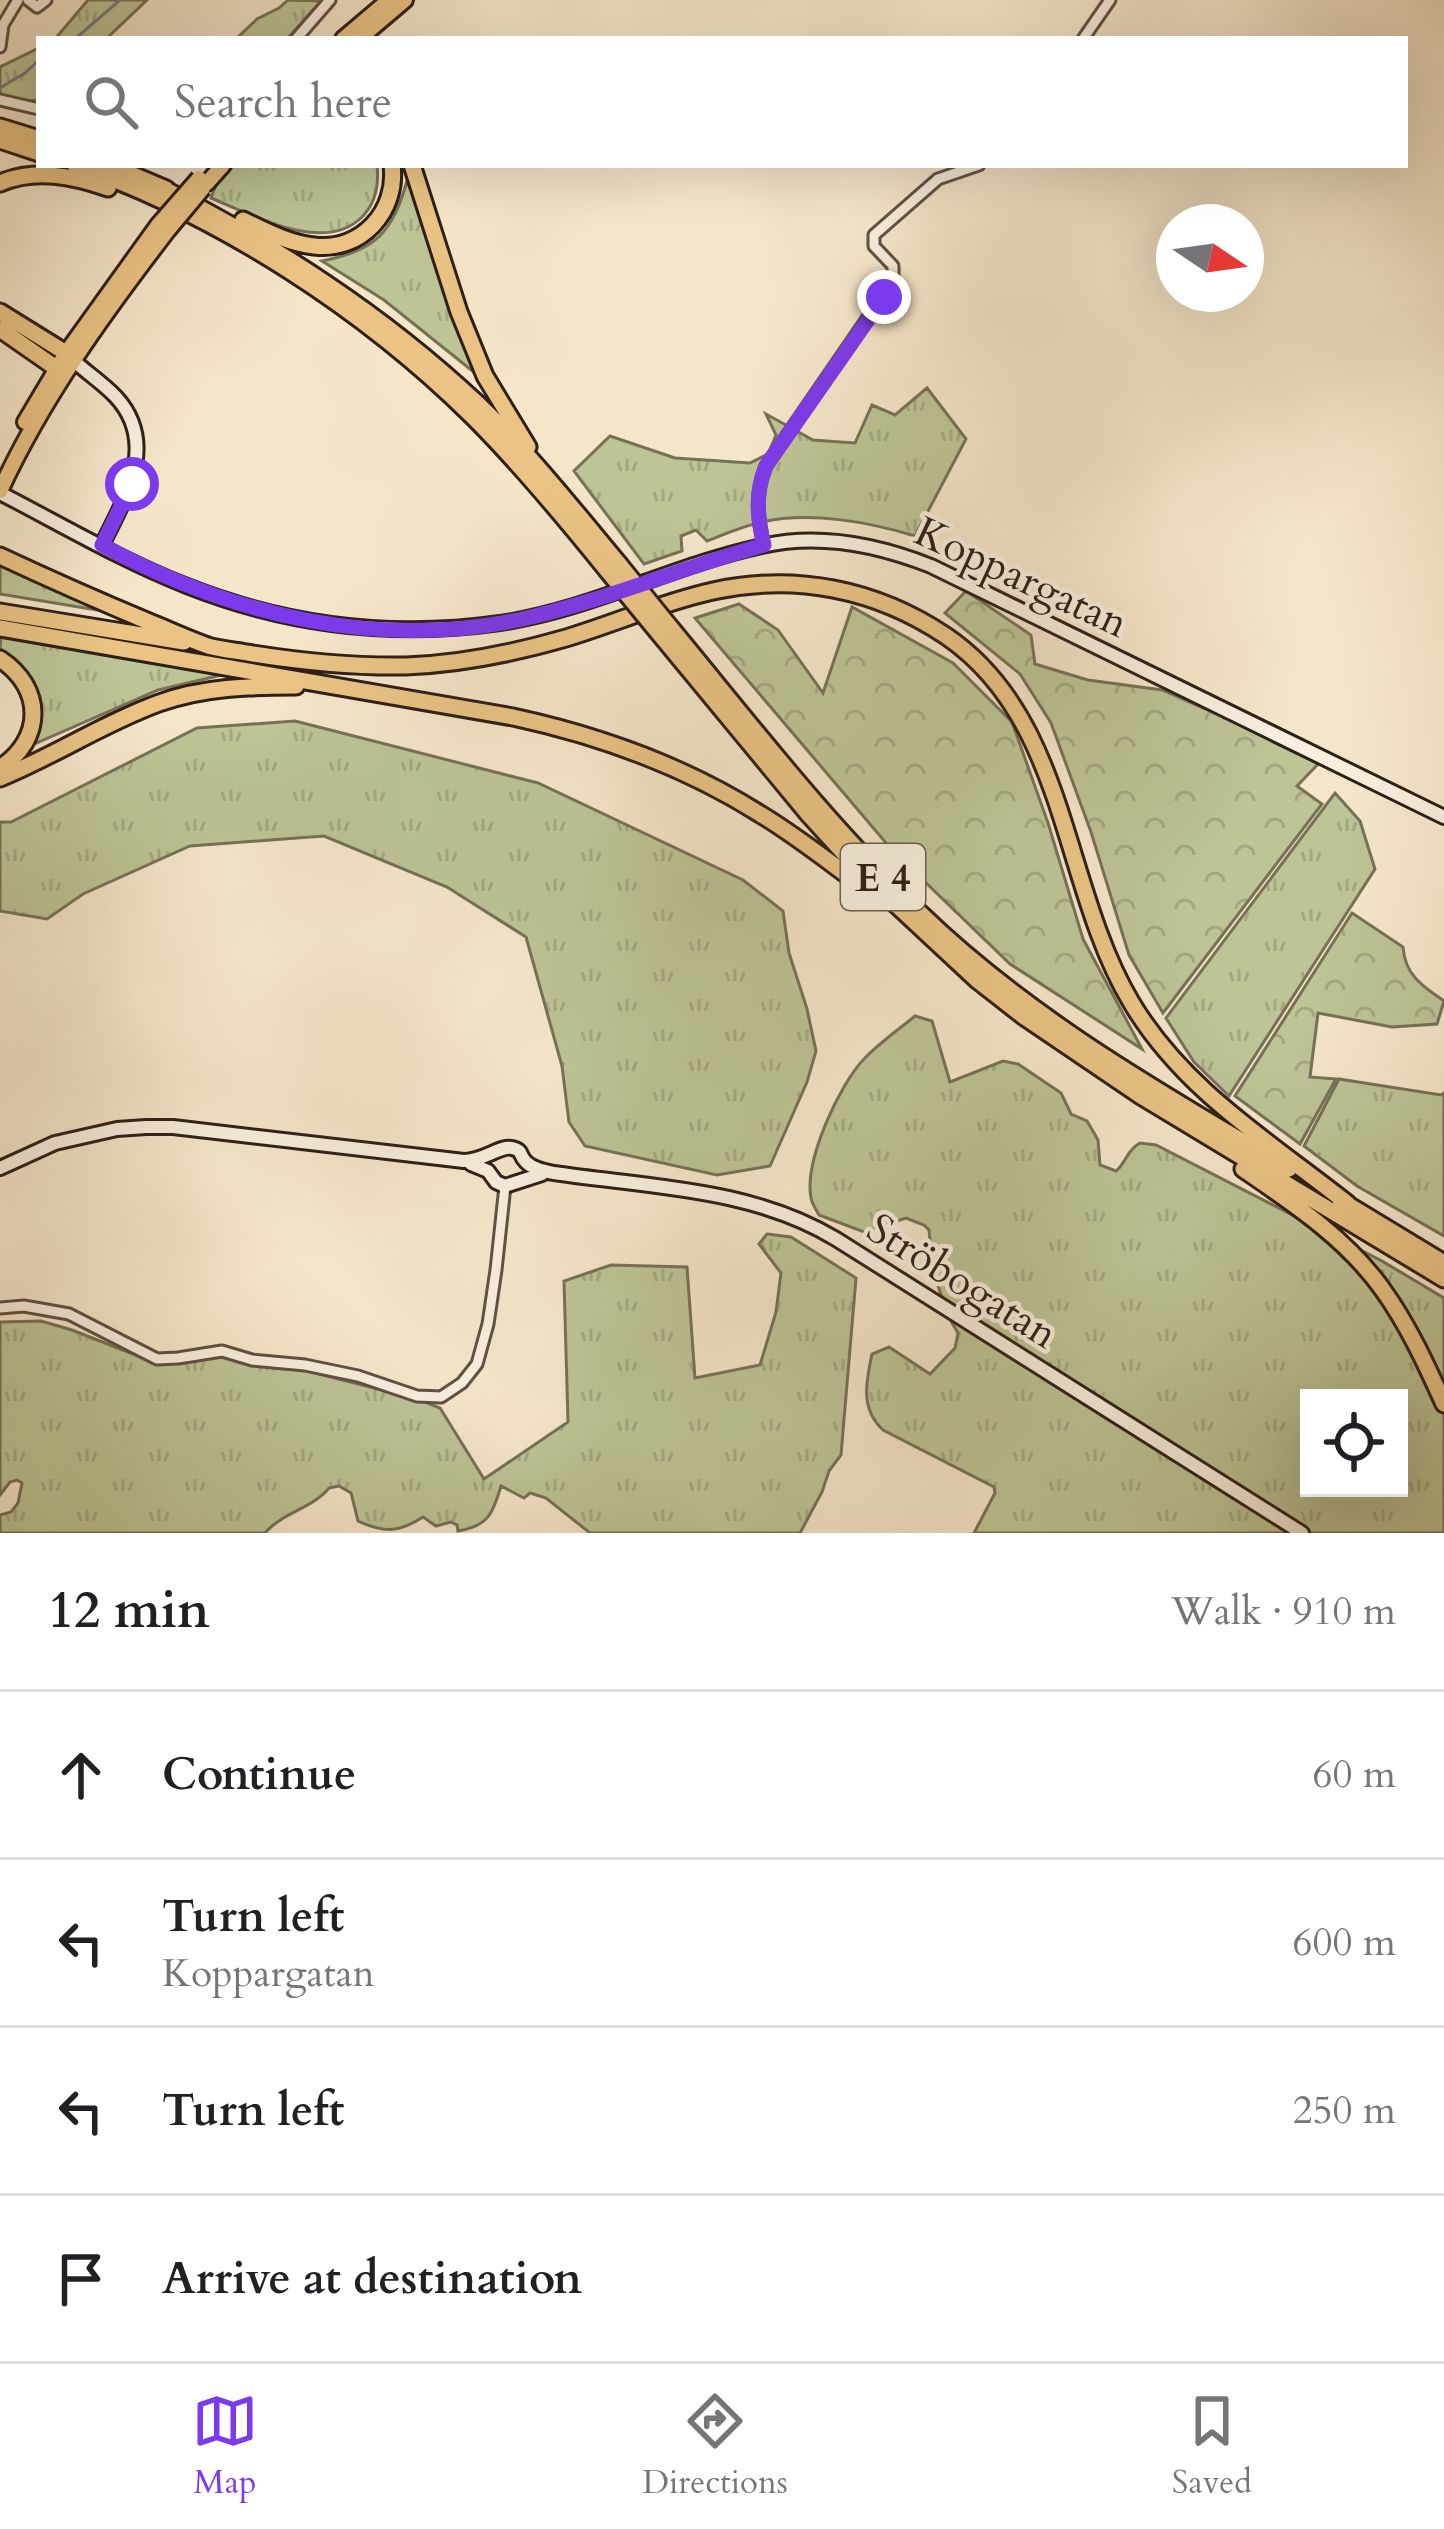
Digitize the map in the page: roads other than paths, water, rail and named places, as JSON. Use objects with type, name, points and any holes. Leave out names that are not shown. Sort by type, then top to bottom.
[{"type":"highway","points":[[0,127],[36,139]]},
{"type":"highway","points":[[0,140],[36,152]]},
{"type":"highway","name":"E 4","points":[[82,168],[218,231],[300,279],[410,359],[505,450],[613,567],[809,815],[860,871],[977,980],[1023,1016],[1204,1135],[1444,1279]]},
{"type":"highway","name":"E 4","points":[[116,168],[235,225],[306,268],[417,350],[481,407],[556,489],[613,567]]},
{"type":"highway","points":[[158,186],[281,238],[337,246],[375,225],[392,192],[392,168]]},
{"type":"highway","points":[[413,168],[459,312],[485,376],[556,489]]},
{"type":"highway","points":[[0,183],[34,174],[91,182],[218,231]]},
{"type":"highway","points":[[0,312],[65,363]]},
{"type":"highway","points":[[0,329],[65,363]]},
{"type":"highway","points":[[0,556],[211,647]]},
{"type":"highway","points":[[0,612],[332,664],[423,665],[519,651],[750,584],[823,586],[893,605],[951,639],[978,662],[1022,720],[1039,752],[1108,952],[1129,999],[1153,1035],[1213,1101],[1348,1204]]},
{"type":"highway","points":[[0,628],[401,697],[594,737],[678,769],[772,822],[920,927]]},
{"type":"highway","name":"E 4","points":[[664,629],[869,863],[981,967],[1095,1052],[1444,1263]]},
{"type":"highway","points":[[0,659],[20,678],[30,696],[33,716],[28,740],[0,768]]},
{"type":"highway","points":[[0,778],[173,699],[234,687],[345,687]]},
{"type":"highway","points":[[1204,1135],[1237,1165],[1310,1216],[1361,1263],[1403,1321],[1444,1404]]},
{"type":"main road","points":[[347,36],[389,0]]},
{"type":"main road","points":[[363,36],[405,0]]},
{"type":"main road","points":[[203,181],[210,168]]},
{"type":"main road","points":[[0,492],[6,464],[65,363],[163,227],[220,168]]},
{"type":"street","points":[[0,46],[3,25],[18,0]]},
{"type":"street","points":[[28,0],[38,7],[46,0]]},
{"type":"street","points":[[299,36],[330,0]]},
{"type":"street","points":[[1085,36],[1110,0]]},
{"type":"street","points":[[0,100],[36,108]]},
{"type":"street","points":[[764,545],[758,491],[766,466],[893,281],[893,266],[874,246],[874,235],[938,178],[970,168]]},
{"type":"street","points":[[65,363],[115,396],[137,439],[132,484],[102,545]]},
{"type":"street","name":"Koppargatan","points":[[0,492],[168,578],[254,609],[340,626],[455,628],[524,618],[764,545],[820,542],[891,552],[931,566],[1444,817]]},
{"type":"street","points":[[0,1168],[55,1143],[146,1127],[464,1161],[491,1155]]},
{"type":"street","points":[[464,1161],[488,1171],[505,1186],[521,1180],[525,1162],[518,1150],[496,1150],[488,1160],[488,1171]]},
{"type":"street","name":"Ströbogatan","points":[[525,1162],[554,1173]]},
{"type":"street","name":"Ströbogatan","points":[[521,1180],[554,1173],[750,1202],[807,1221],[1302,1533]]},
{"type":"street","points":[[0,1308],[24,1306],[69,1314],[157,1359],[222,1351],[358,1376],[417,1396],[442,1397],[477,1364],[488,1324],[505,1186]]},
{"type":"waterway","points":[[78,36],[120,0]]},
{"type":"waterway","points":[[0,88],[36,63]]}]
